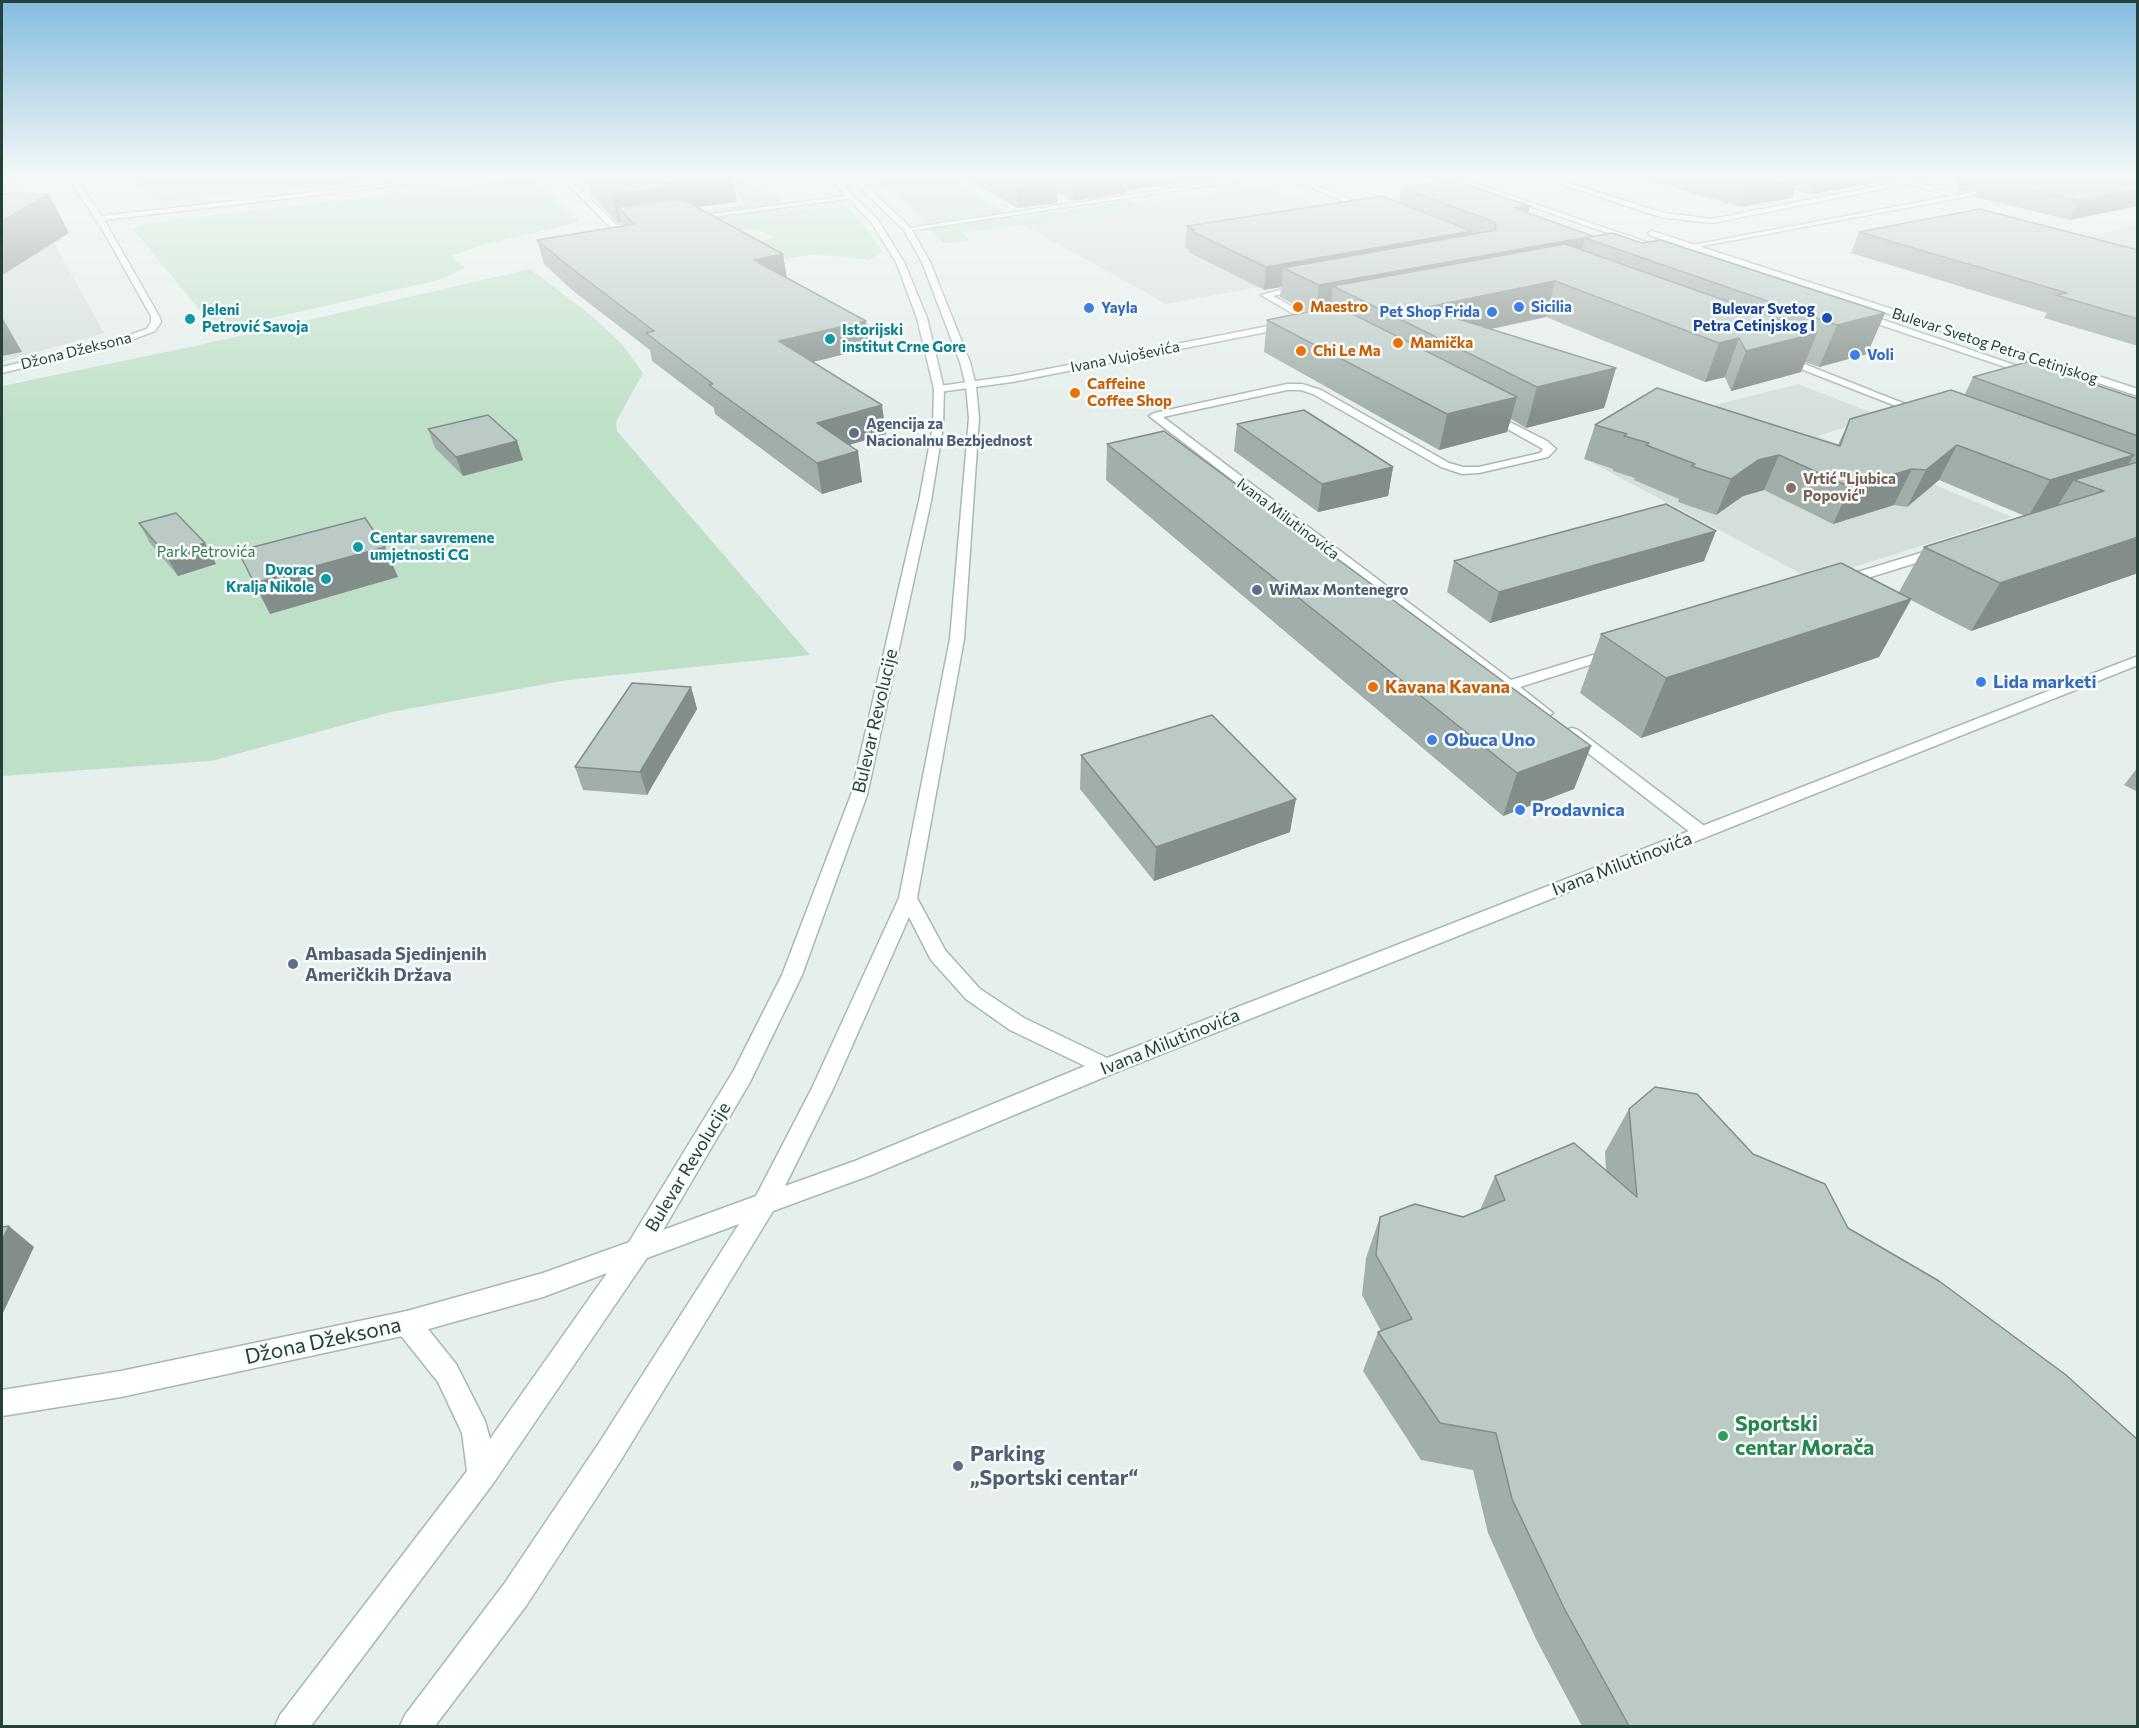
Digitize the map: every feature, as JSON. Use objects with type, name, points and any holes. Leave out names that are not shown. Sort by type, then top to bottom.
[{"type":"street","name":"Džona Džeksona","points":[[2,370],[120,341],[150,331],[155,326],[155,316],[121,257]]},
{"type":"street","name":"Bulevar Revolucije","points":[[291,1726],[482,1475],[638,1251],[742,1076],[792,975],[859,795],[925,501],[938,426],[939,389],[922,318],[896,257]]},
{"type":"street","points":[[417,1726],[515,1595],[609,1453],[764,1205],[822,1089],[908,898],[957,639],[974,418],[971,386],[965,362],[930,271],[922,257]]},
{"type":"street","points":[[1685,257],[1692,259]]},
{"type":"street","name":"Bulevar Svetog Petra Cetinjskog","points":[[1723,257],[2138,393]]},
{"type":"street","name":"Ivana Vujoševića","points":[[939,389],[971,386],[1319,322],[1265,295],[1310,286]]},
{"type":"street","name":"Bulevar Svetog Petra Cetinjskog","points":[[1848,311],[2047,378]]},
{"type":"street","points":[[1766,353],[1931,416]]},
{"type":"street","name":"Ivana Milutinovića","points":[[1481,410],[1550,449],[1544,454],[1522,460],[1479,470],[1462,471],[1445,465],[1317,392],[1302,387],[1287,387],[1154,416],[1701,832]]},
{"type":"street","points":[[1826,586],[1954,547]]},
{"type":"street","points":[[1509,685],[1634,646]]},
{"type":"street","name":"Ivana Milutinovića","points":[[638,1251],[863,1168],[1106,1067],[2138,660]]},
{"type":"street","points":[[908,898],[938,955],[973,994],[1017,1023],[1106,1067]]},
{"type":"street","name":"Džona Džeksona","points":[[2,1403],[121,1384],[407,1323],[543,1285],[638,1251]]},
{"type":"street","points":[[407,1323],[447,1373],[475,1431],[482,1475]]},
{"type":"shaded area","points":[[2,257],[62,257],[104,333],[2,362]]},
{"type":"shaded area","points":[[1081,257],[1425,257],[1166,304]]},
{"type":"shaded area","points":[[2095,257],[2137,257],[2137,268]]},
{"type":"shaded area","name":"Vrtić \"Ljubica Popović\"","points":[[1798,384],[1881,416],[1818,436],[2012,517],[1813,580],[1585,459],[1702,408]]},
{"type":"green space","points":[[156,257],[452,257],[465,268],[439,280],[241,325],[207,319]]},
{"type":"green space","points":[[769,257],[799,257],[776,260]]},
{"type":"green space","points":[[840,257],[874,257],[869,260]]},
{"type":"green space","name":"Park Petrovića","points":[[530,269],[593,317],[622,344],[643,373],[616,422],[617,431],[810,655],[568,680],[391,712],[211,761],[2,776],[2,386],[195,346]]},
{"type":"building","points":[[557,257],[770,257],[754,260],[866,321],[779,341],[882,405],[817,423],[858,451],[817,463],[709,385],[713,384],[646,333],[654,331]]},
{"type":"building","points":[[1244,257],[1325,257],[1266,267]]},
{"type":"building","points":[[1347,257],[1478,257],[1319,285],[1283,268]]},
{"type":"building","points":[[1495,257],[1601,257],[1817,333],[1746,351],[1739,338],[1719,343],[1555,281],[1423,308],[1616,368],[1537,387],[1333,286]]},
{"type":"building","points":[[1639,257],[1711,257],[1885,313],[1837,325]]},
{"type":"building","points":[[1943,257],[2138,257],[2138,319],[2056,295],[2067,293]]},
{"type":"building","points":[[1337,306],[1517,397],[1447,414],[1267,320]]},
{"type":"building","points":[[2027,362],[2138,399],[2138,436],[1973,377]]},
{"type":"building","points":[[1657,388],[1840,446],[1850,419],[1951,390],[2134,455],[2050,480],[1957,445],[1926,470],[1912,469],[1850,487],[1779,455],[1758,460],[1731,479],[1691,466],[1695,464],[1646,445],[1649,443],[1624,436],[1627,434],[1595,425]]},
{"type":"building","points":[[1304,410],[1393,467],[1322,484],[1237,424]]},
{"type":"building","points":[[488,415],[517,441],[456,457],[428,429]]},
{"type":"building","points":[[1164,431],[1591,746],[1517,773],[1107,444]]},
{"type":"building","points":[[2138,462],[2138,537],[2000,583],[1924,547],[2104,491],[2074,480]]},
{"type":"building","points":[[1666,504],[1716,531],[1499,592],[1454,561]]},
{"type":"building","points":[[176,513],[205,543],[166,555],[139,523]]},
{"type":"building","points":[[365,518],[385,547],[254,583],[238,551]]},
{"type":"building","points":[[1841,563],[1911,599],[1666,678],[1601,634]]},
{"type":"building","points":[[632,683],[691,687],[640,772],[575,767]]},
{"type":"building","points":[[1212,715],[1296,799],[1156,847],[1081,755]]},
{"type":"building","name":"Sportski centar Morača","points":[[1655,1087],[1697,1094],[1753,1154],[1825,1184],[1848,1228],[1939,1281],[2066,1375],[2138,1440],[2138,1726],[1629,1726],[1565,1610],[1512,1499],[1496,1433],[1440,1423],[1378,1332],[1412,1319],[1376,1255],[1380,1217],[1415,1204],[1463,1217],[1505,1200],[1495,1176],[1574,1143],[1637,1197],[1629,1109]]},
{"type":"building","points":[[9,1226],[2,1240],[2,1227]]},
{"type":"place","name":"Maestro","points":[[1298,307]]},
{"type":"place","name":"Sicilia","points":[[1519,307]]},
{"type":"place","name":"Yayla","points":[[1089,308]]},
{"type":"place","name":"Pet Shop Frida","points":[[1492,312]]},
{"type":"place","name":"Bulevar Svetog Petra Cetinjskog I","points":[[1827,318]]},
{"type":"place","name":"Jeleni Petrović Savoja","points":[[190,319]]},
{"type":"place","name":"Istorijski institut Crne Gore","points":[[830,339]]},
{"type":"place","name":"Mamička","points":[[1398,343]]},
{"type":"place","name":"Chi Le Ma","points":[[1301,351]]},
{"type":"place","name":"Voli","points":[[1855,355]]},
{"type":"place","name":"Caffeine Coffee Shop","points":[[1075,393]]},
{"type":"place","name":"Agencija za Nacionalnu Bezbjednost","points":[[854,433]]},
{"type":"place","name":"Vrtić \"Ljubica Popović\"","points":[[1791,488]]},
{"type":"place","name":"Centar savremene umjetnosti CG","points":[[358,547]]},
{"type":"place","name":"Dvorac Kralja Nikole","points":[[326,579]]},
{"type":"place","name":"WiMax Montenegro","points":[[1257,590]]},
{"type":"place","name":"Lida marketi","points":[[1981,682]]},
{"type":"place","name":"Kavana Kavana","points":[[1373,687]]},
{"type":"place","name":"Obuca Uno","points":[[1432,740]]},
{"type":"place","name":"Prodavnica","points":[[1520,810]]},
{"type":"place","name":"Ambasada Sjedinjenih Američkih Država","points":[[293,964]]},
{"type":"place","name":"Sportski centar Morača","points":[[1723,1436]]},
{"type":"place","name":"Parking „Sportski centar“","points":[[958,1466]]}]
